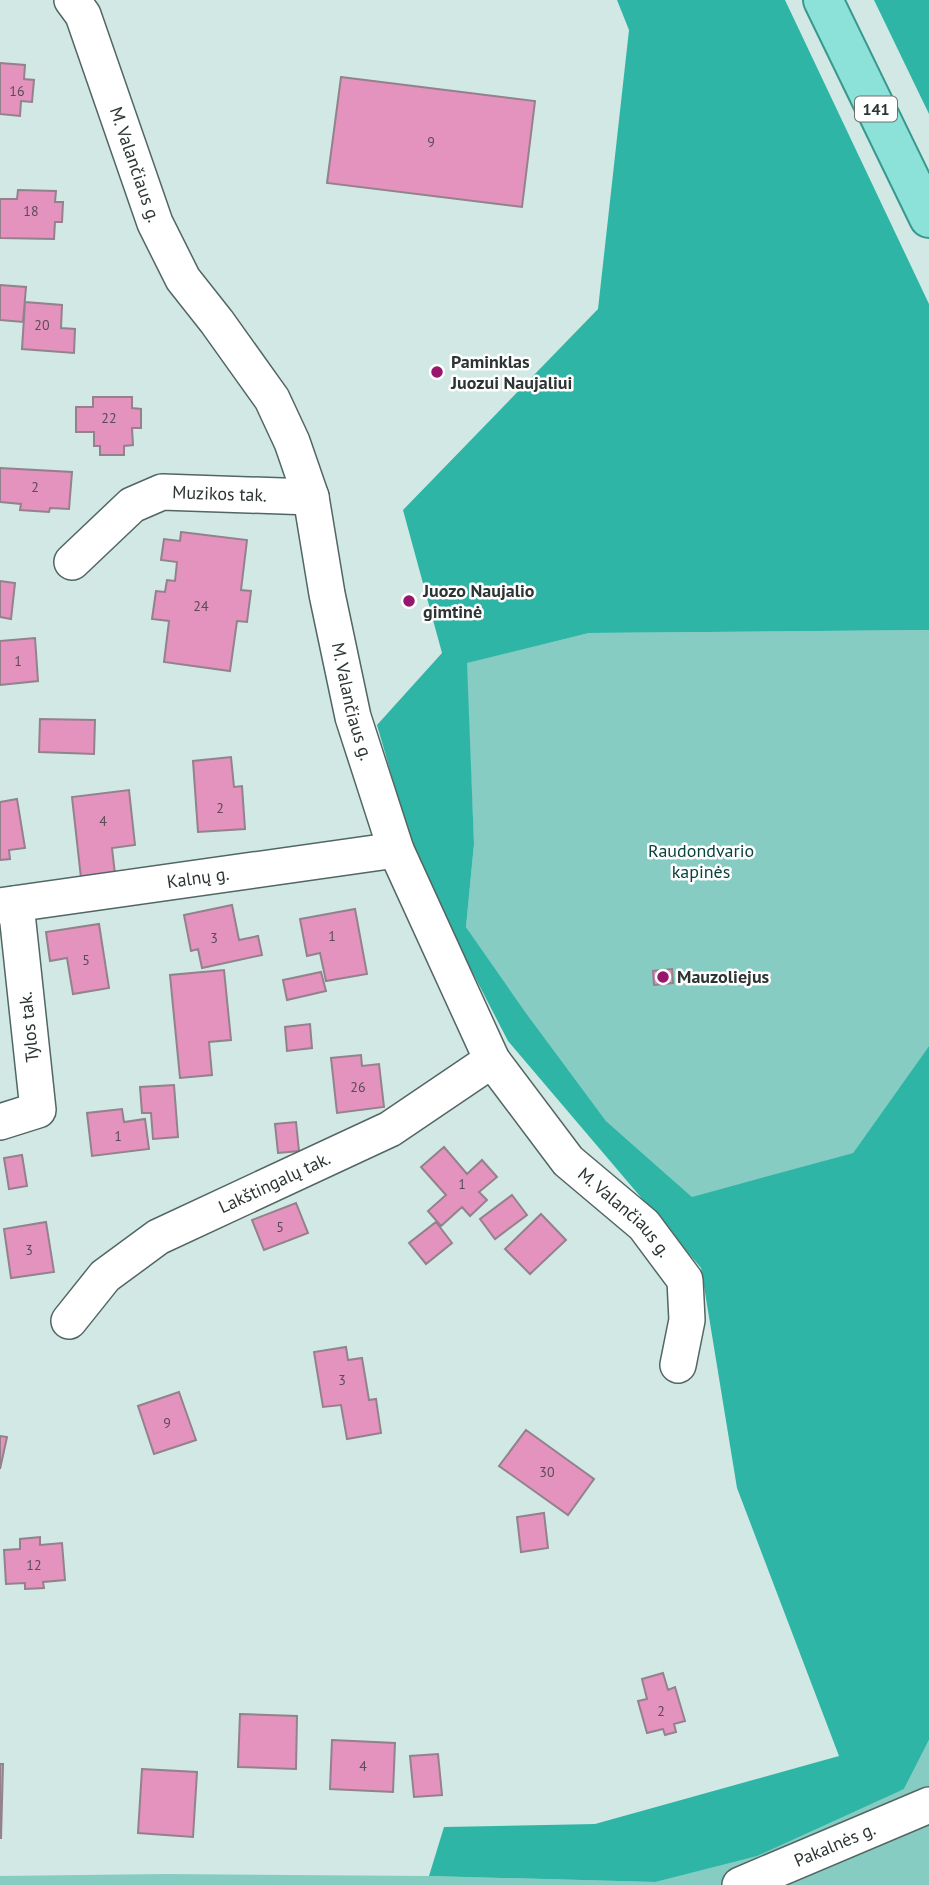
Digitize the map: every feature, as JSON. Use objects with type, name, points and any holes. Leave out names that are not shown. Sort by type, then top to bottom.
[{"type":"main road","name":"141","points":[[823,0],[929,218]]},
{"type":"street","name":"M. Valančiaus g.","points":[[72,0],[83,15],[155,223],[183,279],[272,399],[292,442],[310,497],[327,594],[354,717],[396,850],[492,1060],[568,1161],[644,1225],[685,1280],[687,1320],[678,1365]]},
{"type":"street","name":"Muzikos tak.","points":[[72,562],[132,505],[162,492],[310,497]]},
{"type":"street","name":"Kalnų g.","points":[[8,905],[396,850]]},
{"type":"street","name":"Tylos tak.","points":[[0,1122],[38,1110],[8,905]]},
{"type":"street","name":"Lakštingalų tak.","points":[[69,1321],[105,1276],[158,1237],[390,1129],[492,1060]]},
{"type":"street","name":"Pakalnės g.","points":[[740,1885],[929,1805]]},
{"type":"green space","points":[[617,0],[785,0],[929,304],[929,630],[589,633],[467,663],[474,844],[466,927],[606,1121],[692,1197],[853,1153],[929,1046],[929,1740],[904,1789],[757,1856],[655,1882],[429,1876],[444,1827],[595,1824],[839,1756],[737,1488],[701,1268],[508,1041],[418,867],[377,725],[442,653],[403,510],[598,309],[629,30]]},
{"type":"green space","points":[[874,0],[929,0],[929,114]]},
{"type":"green space","name":"Raudondvario kapinės","points":[[929,630],[929,1046],[853,1153],[693,1198],[606,1121],[466,927],[474,844],[466,663],[589,633]]},
{"type":"green space","points":[[929,1740],[929,1885],[0,1885],[0,1876],[166,1874],[429,1876],[655,1882],[904,1789]]},
{"type":"building","points":[[0,63],[25,65],[24,79],[34,80],[32,102],[21,101],[20,116],[0,114]]},
{"type":"building","points":[[341,77],[535,101],[522,207],[327,183]]},
{"type":"building","points":[[18,190],[56,191],[55,202],[63,202],[62,222],[55,222],[54,239],[0,238],[0,199],[17,199]]},
{"type":"building","points":[[0,285],[26,287],[23,322],[0,320]]},
{"type":"building","points":[[25,302],[62,305],[61,328],[75,329],[74,353],[22,349]]},
{"type":"building","points":[[93,397],[132,397],[132,408],[141,409],[141,428],[132,428],[133,445],[124,446],[124,455],[100,455],[100,446],[94,446],[94,432],[76,432],[76,407],[93,407]]},
{"type":"building","points":[[0,468],[72,472],[69,509],[50,508],[49,512],[20,510],[21,504],[0,502]]},
{"type":"building","points":[[181,532],[247,540],[241,590],[251,591],[247,622],[237,621],[230,671],[164,662],[169,621],[152,619],[156,591],[165,592],[167,580],[175,581],[177,562],[161,560],[164,539],[180,541]]},
{"type":"building","points":[[0,581],[15,583],[11,619],[0,617]]},
{"type":"building","points":[[35,638],[38,681],[0,685],[0,641]]},
{"type":"building","points":[[40,719],[95,720],[94,754],[39,752]]},
{"type":"building","points":[[231,757],[234,787],[242,786],[245,829],[198,832],[193,761]]},
{"type":"building","points":[[129,790],[135,845],[112,848],[115,874],[81,878],[72,797]]},
{"type":"building","points":[[17,799],[25,848],[9,850],[10,859],[0,860],[0,802]]},
{"type":"building","points":[[232,905],[239,940],[258,936],[262,955],[202,968],[198,949],[191,951],[184,915]]},
{"type":"building","points":[[355,909],[367,974],[326,981],[320,953],[307,956],[300,919]]},
{"type":"building","points":[[99,924],[109,988],[73,994],[67,958],[50,961],[46,932]]},
{"type":"building","name":"Mauzoliejus","points":[[672,969],[673,983],[654,985],[653,971]]},
{"type":"building","points":[[224,970],[231,1040],[209,1042],[212,1075],[180,1078],[170,975]]},
{"type":"building","points":[[321,972],[326,991],[287,1000],[283,980]]},
{"type":"building","points":[[310,1024],[312,1048],[287,1051],[285,1027]]},
{"type":"building","points":[[361,1055],[362,1066],[379,1064],[384,1107],[337,1113],[331,1058]]},
{"type":"building","points":[[174,1085],[178,1137],[153,1139],[151,1113],[142,1113],[140,1087]]},
{"type":"building","points":[[122,1109],[124,1122],[145,1119],[149,1149],[92,1156],[87,1113]]},
{"type":"building","points":[[296,1122],[299,1151],[278,1153],[275,1124]]},
{"type":"building","points":[[444,1147],[467,1174],[482,1160],[497,1177],[479,1192],[487,1200],[470,1216],[462,1207],[441,1226],[428,1211],[446,1195],[421,1167]]},
{"type":"building","points":[[22,1155],[27,1186],[9,1189],[4,1158]]},
{"type":"building","points":[[512,1195],[527,1215],[495,1239],[480,1219]]},
{"type":"building","points":[[296,1203],[308,1233],[264,1250],[252,1220]]},
{"type":"building","points":[[541,1214],[566,1240],[530,1274],[505,1249]]},
{"type":"building","points":[[46,1222],[54,1272],[11,1278],[4,1229]]},
{"type":"building","points":[[436,1222],[452,1243],[426,1264],[409,1243]]},
{"type":"building","points":[[346,1347],[348,1360],[362,1358],[369,1400],[376,1399],[381,1433],[347,1439],[341,1405],[323,1407],[314,1352]]},
{"type":"building","points":[[179,1392],[196,1440],[154,1454],[138,1406]]},
{"type":"building","points":[[526,1430],[594,1479],[568,1515],[499,1466]]},
{"type":"building","points":[[0,1436],[7,1437],[0,1469]]},
{"type":"building","points":[[544,1513],[548,1548],[521,1552],[517,1517]]},
{"type":"building","points":[[40,1537],[40,1545],[62,1543],[65,1580],[43,1582],[44,1588],[25,1589],[25,1583],[6,1584],[4,1550],[20,1549],[20,1539]]},
{"type":"building","points":[[663,1673],[668,1690],[675,1687],[685,1721],[674,1724],[676,1732],[665,1735],[663,1729],[647,1733],[638,1701],[647,1699],[642,1679]]},
{"type":"building","points":[[240,1714],[297,1716],[296,1769],[238,1767]]},
{"type":"building","points":[[332,1740],[395,1743],[393,1792],[330,1789]]},
{"type":"building","points":[[438,1754],[442,1795],[414,1797],[410,1756]]},
{"type":"building","points":[[0,1764],[3,1764],[1,1838],[0,1838]]},
{"type":"building","points":[[142,1769],[197,1772],[193,1837],[138,1833]]},
{"type":"place","name":"Paminklas Juozui Naujaliui","points":[[437,372]]},
{"type":"place","name":"Juozo Naujalio gimtinė","points":[[409,601]]},
{"type":"place","name":"Mauzoliejus","points":[[663,977]]}]
